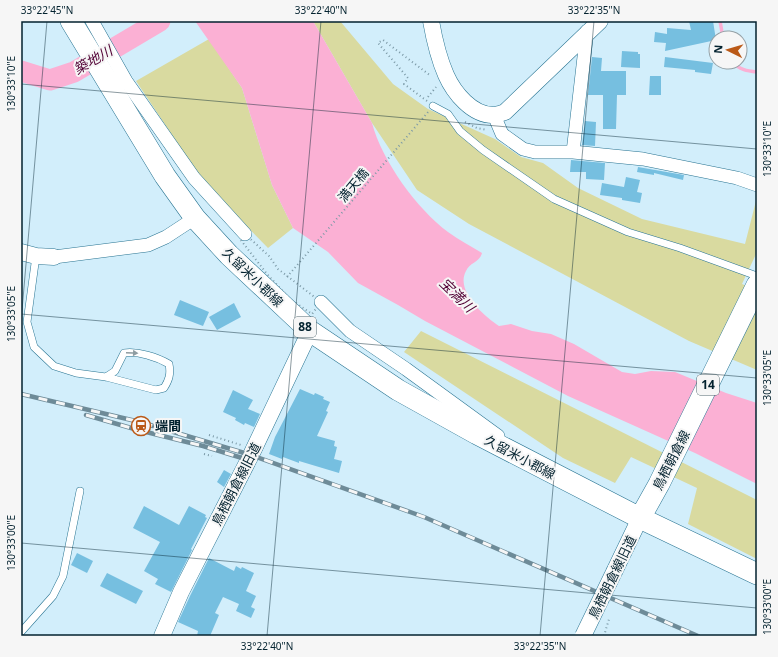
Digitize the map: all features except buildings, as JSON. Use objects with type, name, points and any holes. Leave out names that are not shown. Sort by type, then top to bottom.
[{"type":"main road","name":"久留米小郡線","points":[[71,21],[161,170],[195,218],[229,255],[311,323],[398,390],[543,469],[640,518]]},
{"type":"main road","name":"鳥栖朝倉線","points":[[640,518],[659,484],[757,283]]},
{"type":"main road","points":[[640,518],[757,574]]},
{"type":"street","points":[[92,21],[126,81],[194,178],[245,234]]},
{"type":"street","points":[[431,21],[433,36],[446,75],[454,88],[469,106],[481,112],[500,113],[587,28],[600,21]]},
{"type":"street","points":[[573,152],[587,28]]},
{"type":"street","points":[[500,113],[502,134],[523,149],[535,152],[573,152],[643,159],[737,178],[757,185]]},
{"type":"street","points":[[28,254],[54,257],[148,245],[166,237],[195,218]]},
{"type":"street","points":[[322,302],[350,331],[406,368],[543,469]]},
{"type":"street","name":"鳥栖朝倉線旧道","points":[[162,636],[180,592],[254,450],[311,323]]},
{"type":"street","name":"鳥栖朝倉線旧道","points":[[583,636],[640,518]]},
{"type":"lane","points":[[433,106],[448,114],[460,131],[483,150],[554,198],[628,232],[680,248],[757,283]]},
{"type":"lane","points":[[28,254],[27,322],[34,347],[54,366],[76,373],[106,377],[156,390],[164,388],[171,372],[169,364],[161,360],[131,352],[124,353],[115,371],[106,377]]},
{"type":"lane","points":[[21,632],[53,596],[63,576],[80,491]]},
{"type":"path","points":[[433,78],[383,40],[378,44],[408,78],[404,84],[433,106]]},
{"type":"path","points":[[426,100],[439,82]]},
{"type":"path","name":"満天橋","points":[[287,277],[433,106]]},
{"type":"path","points":[[311,323],[267,274],[240,239],[245,234],[269,256],[278,269],[287,277],[322,302]]},
{"type":"path","points":[[209,435],[254,450]]},
{"type":"path","points":[[204,454],[212,456]]},
{"type":"path","points":[[604,636],[609,619]]},
{"type":"green space","points":[[313,21],[340,21],[393,84],[428,109],[495,139],[521,157],[543,163],[578,188],[642,219],[745,244],[757,197],[757,252],[742,284],[757,290],[757,370],[689,341],[469,224],[417,190],[372,123]]},
{"type":"green space","points":[[209,39],[242,88],[272,185],[293,228],[268,248],[204,183],[136,81]]},
{"type":"green space","points":[[421,331],[757,500],[757,559],[688,524],[697,488],[631,457],[615,483],[563,458],[404,352]]},
{"type":"water","name":"宝満川","points":[[195,21],[313,21],[372,123],[384,153],[402,183],[424,211],[436,222],[452,235],[482,253],[479,258],[467,268],[464,279],[464,287],[468,295],[479,309],[499,326],[511,324],[532,331],[551,334],[574,344],[622,372],[635,374],[651,371],[675,372],[726,393],[757,403],[757,484],[695,453],[568,396],[425,321],[358,283],[328,252],[293,228],[272,185],[242,88]]},
{"type":"waterway","name":"築地川","points":[[21,71],[50,80],[74,72],[160,21]]},
{"type":"waterway","points":[[720,21],[722,30]]},
{"type":"waterway","points":[[745,70],[757,72]]},
{"type":"railway","points":[[21,394],[140,422],[251,455],[424,517],[698,636]]},
{"type":"railway","points":[[86,415],[203,446],[242,458]]},
{"type":"place","name":"端間","points":[[141,426]]}]
